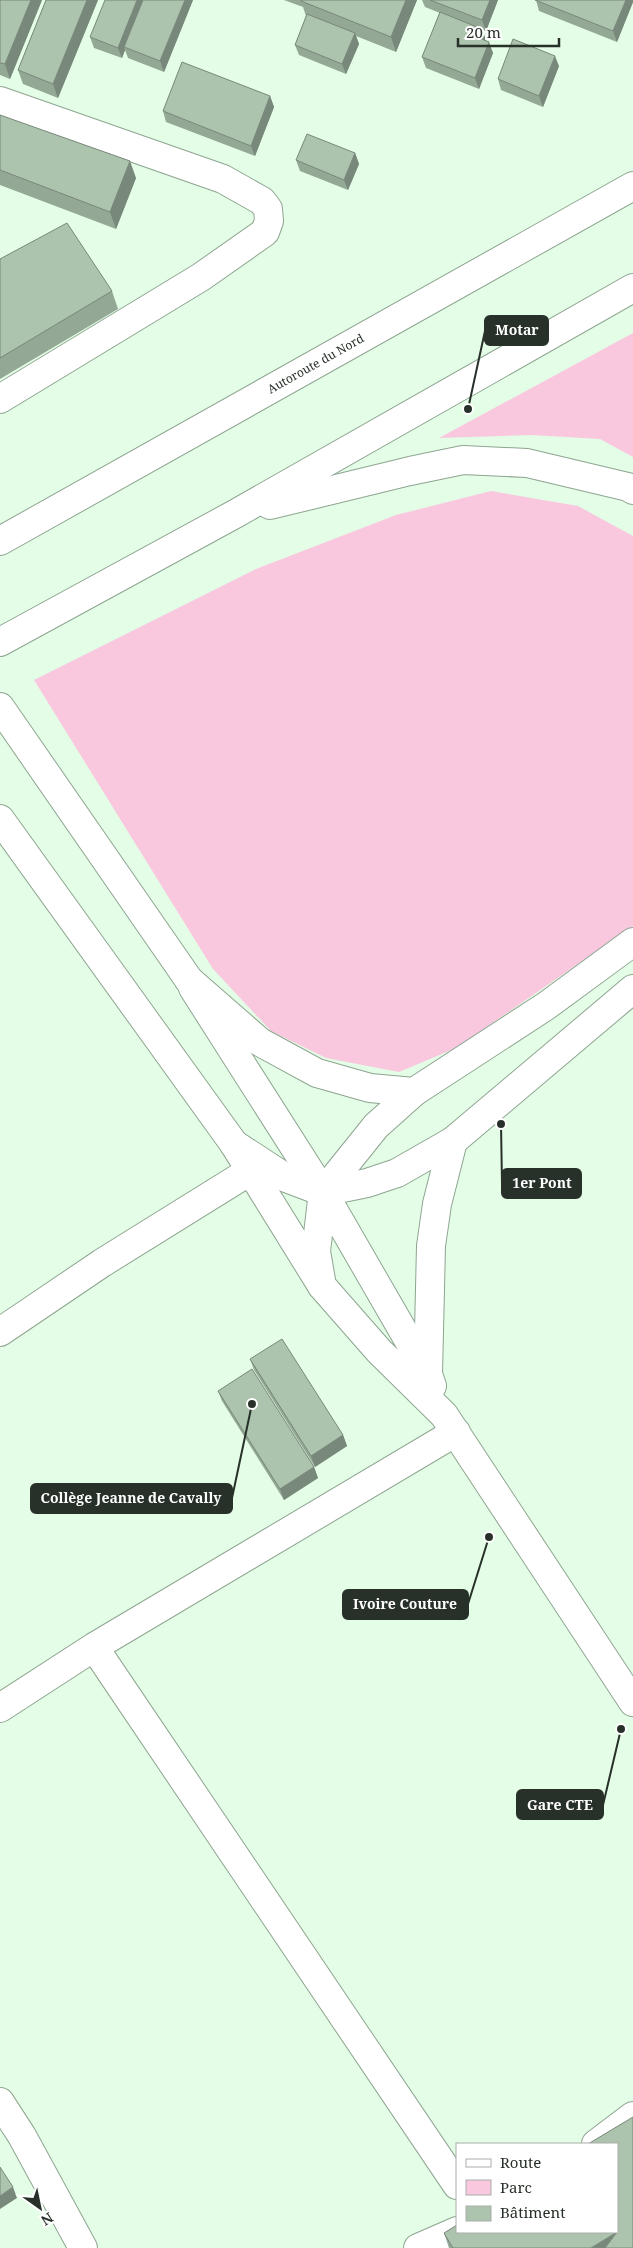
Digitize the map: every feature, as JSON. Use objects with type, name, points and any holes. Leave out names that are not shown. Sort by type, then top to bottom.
[{"type":"main road","points":[[0,100],[223,179],[262,201],[268,209],[269,221],[265,232],[201,277],[0,399]]},
{"type":"main road","name":"Autoroute du Nord","points":[[0,541],[633,186]]},
{"type":"main road","points":[[0,642],[234,514],[633,288]]},
{"type":"main road","points":[[234,514],[400,473],[463,460],[527,463],[628,487],[633,490]]},
{"type":"main road","points":[[0,706],[189,980],[323,1192],[428,1374],[450,1424],[633,1702]]},
{"type":"main road","points":[[0,819],[234,1144],[322,1286],[379,1351],[450,1424]]},
{"type":"main road","points":[[322,1286],[316,1251],[323,1192],[376,1126],[414,1092],[546,1006],[633,942]]},
{"type":"main road","points":[[189,980],[260,1042],[317,1073],[370,1088],[414,1092]]},
{"type":"main road","points":[[234,1144],[286,1178],[323,1192],[367,1183],[397,1173],[453,1141],[633,988]]},
{"type":"main road","points":[[428,1374],[431,1246],[437,1204],[453,1141]]},
{"type":"main road","points":[[0,1332],[102,1263],[250,1171]]},
{"type":"main road","points":[[0,1708],[94,1646],[450,1424]]},
{"type":"main road","points":[[94,1646],[456,2184]]},
{"type":"main road","points":[[0,2102],[22,2136],[84,2248]]},
{"type":"main road","points":[[597,2143],[633,2116]]},
{"type":"main road","points":[[418,2248],[456,2231]]},
{"type":"green space","points":[[633,333],[633,457],[600,439],[531,435],[439,438]]},
{"type":"green space","points":[[491,491],[578,506],[633,536],[633,926],[456,1048],[399,1072],[326,1058],[271,1031],[213,969],[34,680],[256,569],[396,515]]},
{"type":"building","points":[[0,0],[31,0],[5,64],[0,63]]},
{"type":"building","points":[[46,0],[87,0],[53,84],[18,70]]},
{"type":"building","points":[[105,0],[137,0],[118,48],[90,37]]},
{"type":"building","points":[[143,0],[185,0],[160,61],[124,47]]},
{"type":"building","points":[[301,0],[406,0],[391,37]]},
{"type":"building","points":[[430,0],[490,0],[482,20]]},
{"type":"building","points":[[535,0],[626,0],[613,31]]},
{"type":"building","points":[[440,12],[482,29],[479,38],[489,42],[475,78],[422,57]]},
{"type":"building","points":[[307,14],[355,33],[342,64],[295,45]]},
{"type":"building","points":[[513,39],[555,56],[539,96],[498,79]]},
{"type":"building","points":[[182,62],[270,96],[251,146],[163,111]]},
{"type":"building","points":[[0,115],[130,161],[110,212],[0,170]]},
{"type":"building","points":[[307,134],[355,153],[344,180],[296,160]]},
{"type":"building","points":[[67,223],[112,291],[0,358],[0,259]]},
{"type":"building","points":[[282,1339],[343,1435],[311,1456],[250,1359]]},
{"type":"building","points":[[252,1369],[314,1467],[280,1489],[218,1391]]},
{"type":"building","points":[[633,2117],[633,2248],[605,2248],[618,2233],[618,2143],[590,2143]]},
{"type":"building","points":[[0,2167],[13,2187],[0,2196]]},
{"type":"building","points":[[456,2226],[456,2233],[615,2233],[591,2248],[453,2248],[444,2233]]},
{"type":"place","name":"Motar","points":[[468,409]]},
{"type":"place","name":"1er Pont","points":[[501,1124]]},
{"type":"place","name":"Collège Jeanne de Cavally","points":[[252,1404]]},
{"type":"place","name":"Ivoire Couture","points":[[489,1537]]},
{"type":"place","name":"Gare CTE","points":[[621,1729]]}]
